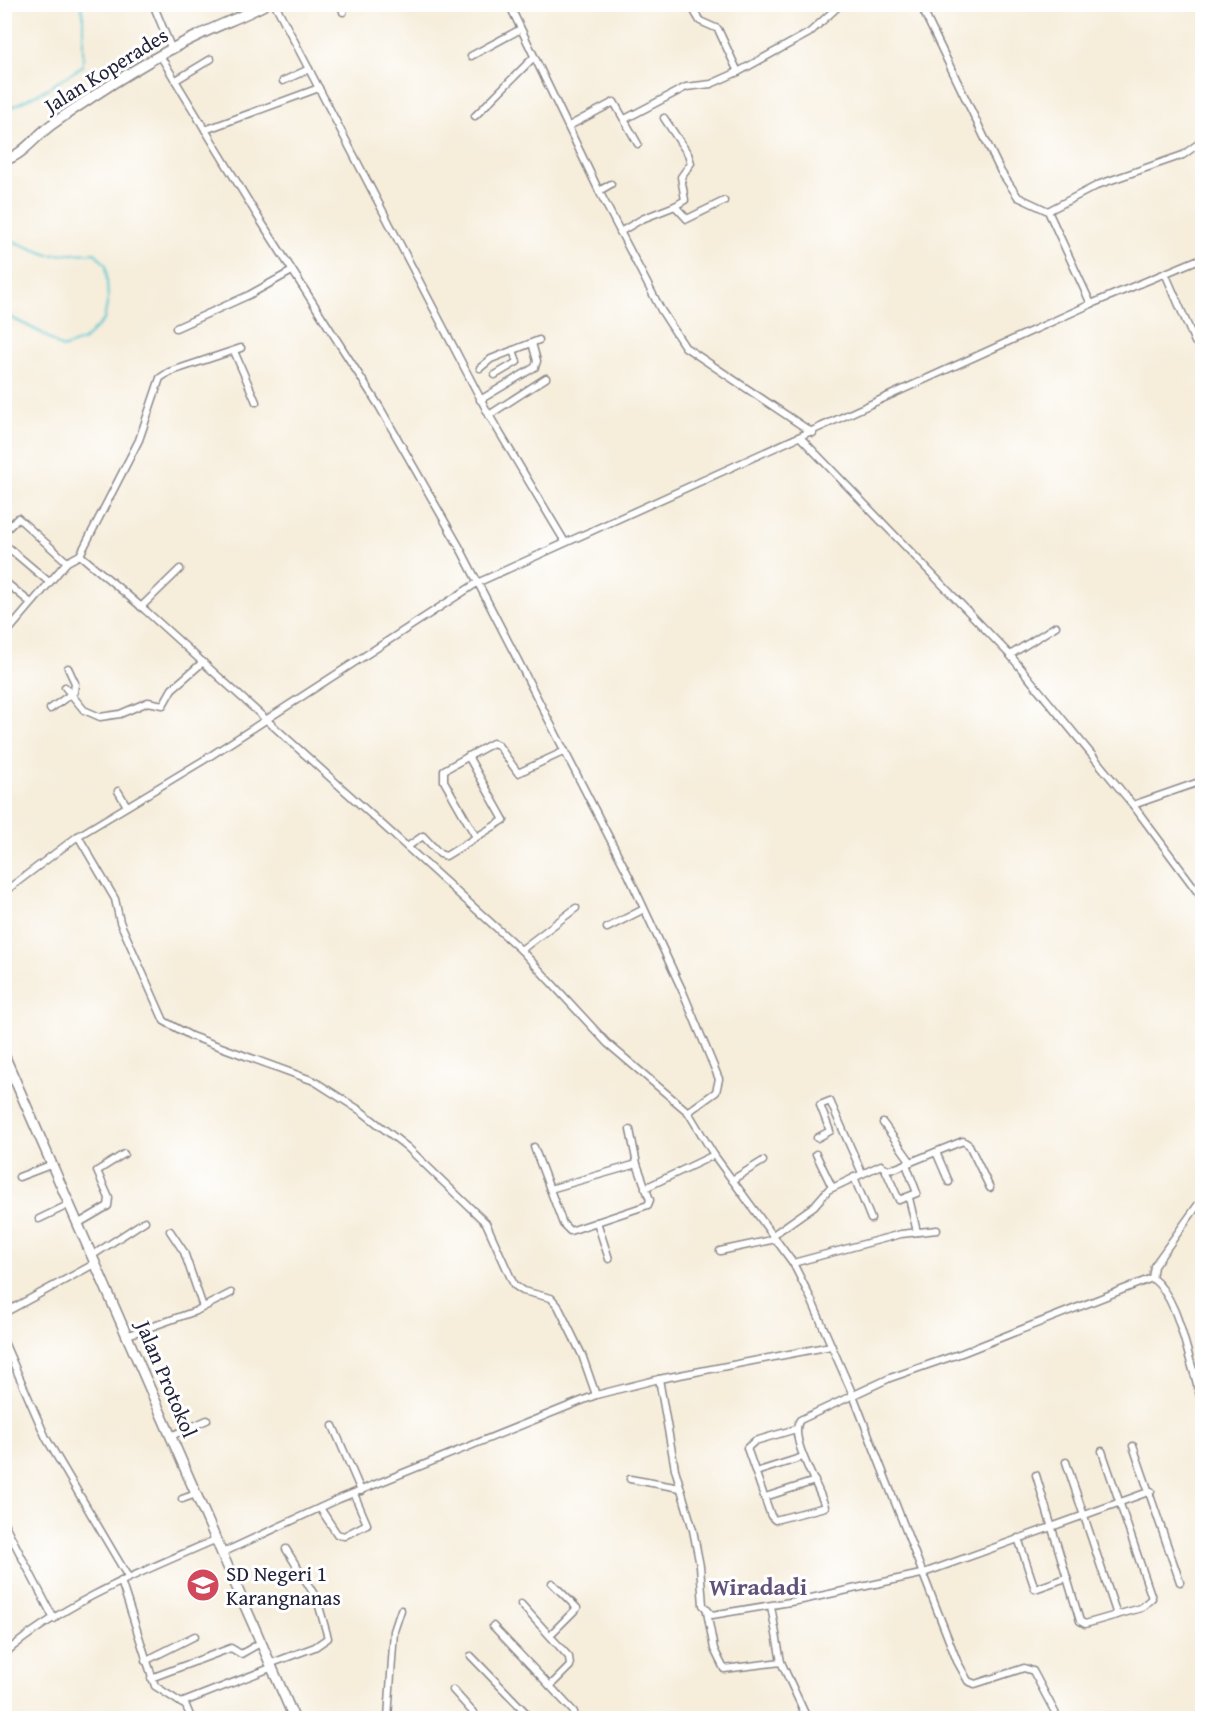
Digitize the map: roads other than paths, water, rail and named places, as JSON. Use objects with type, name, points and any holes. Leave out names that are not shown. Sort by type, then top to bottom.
[{"type":"street","points":[[153,4],[172,50]]},
{"type":"street","name":"Jalan Koperades","points":[[4,160],[15,156],[37,135],[69,112],[172,50],[266,4]]},
{"type":"street","points":[[342,4],[343,12]]},
{"type":"street","points":[[509,4],[519,30],[569,126],[599,191],[661,310],[686,346],[813,433]]},
{"type":"street","points":[[690,4],[700,21],[718,29],[738,72]]},
{"type":"street","points":[[625,119],[686,87],[711,84],[738,72],[809,33],[841,4]]},
{"type":"street","points":[[920,4],[1010,186],[1023,201],[1048,211],[1091,304]]},
{"type":"street","points":[[278,6],[480,400],[565,542]]},
{"type":"street","points":[[471,56],[519,30]]},
{"type":"street","points":[[161,57],[292,271],[379,406],[460,548],[644,909],[719,1079],[716,1092],[688,1112]]},
{"type":"street","points":[[475,116],[533,58]]},
{"type":"street","points":[[176,80],[211,59]]},
{"type":"street","points":[[283,81],[309,69]]},
{"type":"street","points":[[205,130],[319,88]]},
{"type":"street","points":[[569,126],[615,102],[638,144]]},
{"type":"street","points":[[621,232],[642,219],[685,200],[681,177],[691,163],[664,118]]},
{"type":"street","points":[[1048,211],[1100,184],[1183,155],[1203,141]]},
{"type":"street","points":[[599,191],[611,184]]},
{"type":"street","points":[[675,206],[687,219],[724,201]]},
{"type":"street","points":[[4,892],[78,836],[267,720],[477,583],[813,433],[1091,304],[1203,258]]},
{"type":"street","points":[[176,328],[249,295],[292,271]]},
{"type":"street","points":[[1165,273],[1195,342]]},
{"type":"street","points":[[480,368],[491,359],[539,340]]},
{"type":"street","points":[[480,400],[535,367],[537,361],[532,343]]},
{"type":"street","points":[[9,630],[67,562],[80,555],[139,440],[160,378],[169,372],[241,348]]},
{"type":"street","points":[[495,375],[517,362],[513,350]]},
{"type":"street","points":[[234,351],[256,402]]},
{"type":"street","points":[[489,415],[546,378]]},
{"type":"street","points":[[801,438],[1010,655],[1133,805],[1203,898]]},
{"type":"street","points":[[4,532],[18,518],[67,562]]},
{"type":"street","points":[[4,544],[49,582]]},
{"type":"street","points":[[80,555],[203,662],[521,950],[607,1043],[688,1112],[714,1155],[793,1263],[853,1395],[921,1574],[957,1662],[968,1681],[975,1684],[1024,1668],[1033,1671],[1058,1719]]},
{"type":"street","points":[[141,607],[180,569]]},
{"type":"street","points":[[4,582],[31,603]]},
{"type":"street","points":[[1010,655],[1056,626]]},
{"type":"street","points":[[65,687],[84,710],[100,717],[120,714],[148,702],[161,706],[172,689],[203,662]]},
{"type":"street","points":[[50,709],[72,695],[75,688],[68,668]]},
{"type":"street","points":[[476,837],[442,777],[444,770],[495,743],[516,772],[521,773],[565,751]]},
{"type":"street","points":[[407,847],[423,836],[440,854],[446,856],[504,818],[468,756]]},
{"type":"street","points":[[1133,805],[1203,781]]},
{"type":"street","points":[[118,791],[127,806]]},
{"type":"street","points":[[78,836],[115,899],[120,922],[164,1021],[191,1036],[314,1081],[361,1111],[407,1147],[486,1223],[514,1284],[523,1291],[550,1298],[558,1306],[582,1355],[596,1395]]},
{"type":"street","points":[[521,950],[576,908]]},
{"type":"street","points":[[607,928],[644,909]]},
{"type":"street","name":"Jalan Protokol","points":[[4,1055],[294,1719]]},
{"type":"street","points":[[830,1131],[820,1105],[828,1101],[830,1101],[862,1173]]},
{"type":"street","points":[[720,1251],[774,1237],[814,1206],[832,1187],[881,1165],[900,1200],[917,1193],[908,1163],[883,1123]]},
{"type":"street","points":[[817,1138],[842,1127]]},
{"type":"street","points":[[534,1148],[567,1230],[648,1205],[630,1130]]},
{"type":"street","points":[[885,1169],[908,1163],[965,1141],[990,1188]]},
{"type":"street","points":[[936,1152],[949,1182]]},
{"type":"street","points":[[79,1223],[108,1206],[109,1198],[98,1171],[124,1154]]},
{"type":"street","points":[[816,1154],[832,1187]]},
{"type":"street","points":[[645,1188],[714,1155]]},
{"type":"street","points":[[732,1180],[763,1161]]},
{"type":"street","points":[[19,1178],[52,1164]]},
{"type":"street","points":[[550,1189],[637,1164]]},
{"type":"street","points":[[854,1177],[870,1219]]},
{"type":"street","points":[[909,1198],[917,1232]]},
{"type":"street","points":[[1152,1278],[1154,1266],[1203,1199]]},
{"type":"street","points":[[39,1219],[70,1204]]},
{"type":"street","points":[[4,1313],[94,1259],[145,1221]]},
{"type":"street","points":[[597,1222],[609,1259]]},
{"type":"street","points":[[793,1263],[917,1232],[937,1230]]},
{"type":"street","points":[[170,1231],[184,1252],[203,1307]]},
{"type":"street","points":[[1152,1278],[1161,1285],[1168,1298],[1203,1403]]},
{"type":"street","points":[[796,1429],[750,1444],[747,1448],[771,1516],[775,1520],[825,1507],[803,1457],[796,1429],[800,1420],[890,1378],[973,1349],[1152,1278]]},
{"type":"street","points":[[128,1335],[203,1307],[231,1293]]},
{"type":"street","points":[[4,1342],[46,1438],[128,1577]]},
{"type":"street","points":[[222,1553],[320,1508],[596,1395],[659,1379],[831,1346]]},
{"type":"street","points":[[1194,1373],[1203,1370]]},
{"type":"street","points":[[659,1379],[680,1488],[693,1530],[700,1566],[703,1605],[707,1612],[714,1649],[724,1669],[781,1662]]},
{"type":"street","points":[[171,1436],[207,1420]]},
{"type":"street","points":[[320,1508],[337,1534],[344,1536],[367,1524],[333,1426]]},
{"type":"street","points":[[1133,1446],[1151,1491],[1180,1582]]},
{"type":"street","points":[[1036,1475],[1066,1578],[1082,1623],[1141,1608],[1152,1598],[1102,1451]]},
{"type":"street","points":[[756,1472],[803,1457]]},
{"type":"street","points":[[1066,1462],[1117,1615]]},
{"type":"street","points":[[630,1479],[680,1488]]},
{"type":"street","points":[[765,1497],[815,1481]]},
{"type":"street","points":[[707,1612],[714,1616],[771,1606],[921,1574],[1151,1491]]},
{"type":"street","points":[[182,1499],[196,1494]]},
{"type":"street","points":[[4,1523],[54,1619]]},
{"type":"street","points":[[1018,1538],[1035,1589],[1066,1578]]},
{"type":"street","points":[[4,1654],[54,1619],[128,1577],[217,1539]]},
{"type":"street","points":[[181,1703],[322,1644],[328,1638],[317,1599],[286,1549]]},
{"type":"street","points":[[121,1581],[151,1678],[159,1691],[186,1706],[191,1719]]},
{"type":"street","points":[[550,1635],[577,1608],[552,1582]]},
{"type":"street","points":[[521,1604],[571,1662],[550,1686]]},
{"type":"street","points":[[771,1606],[781,1662],[807,1719]]},
{"type":"street","points":[[388,1719],[394,1631],[401,1610]]},
{"type":"street","points":[[493,1626],[574,1712],[574,1719]]},
{"type":"street","points":[[146,1661],[195,1636]]},
{"type":"street","points":[[151,1678],[231,1648],[241,1654],[262,1642]]},
{"type":"street","points":[[471,1656],[531,1719]]},
{"type":"street","points":[[453,1690],[478,1719]]},
{"type":"waterway","points":[[4,116],[10,108],[47,89],[83,66],[83,13],[80,4]]},
{"type":"waterway","points":[[4,238],[49,255],[95,253],[106,265],[108,299],[104,320],[84,340],[62,348],[42,333],[4,314]]},
{"type":"place","name":"SD Negeri 1 Karangnanas","points":[[203,1585]]},
{"type":"district","name":"Wiradadi","points":[[758,1586]]}]
